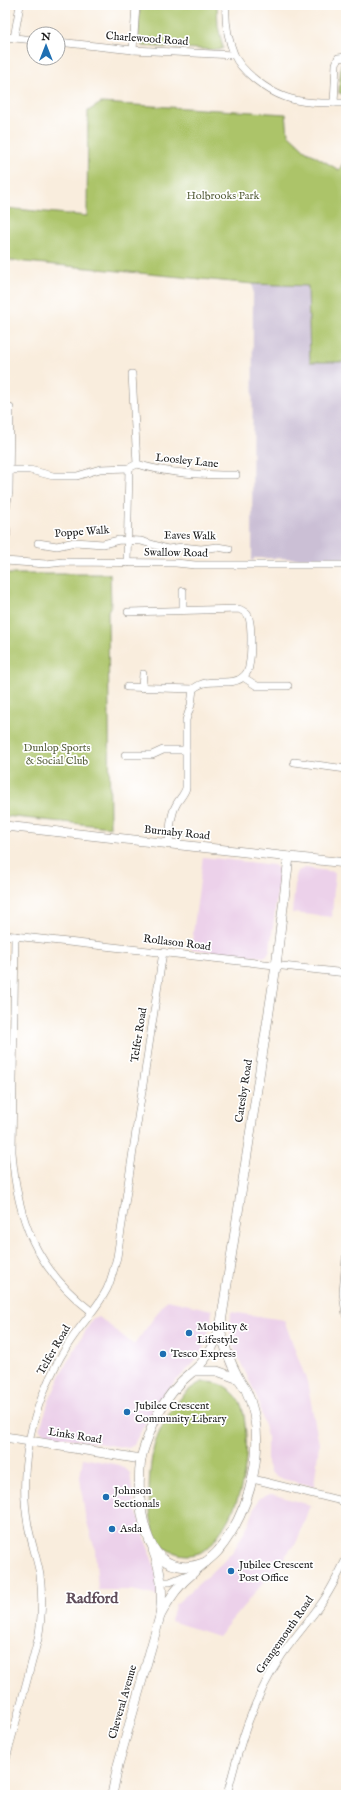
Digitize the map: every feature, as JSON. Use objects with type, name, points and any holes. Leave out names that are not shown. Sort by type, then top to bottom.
[{"type":"street","points":[[14,38],[20,5]]},
{"type":"street","points":[[133,50],[136,5]]},
{"type":"street","points":[[226,5],[227,32],[234,55],[247,72],[266,87],[284,97],[309,103],[346,103]]},
{"type":"street","points":[[5,37],[26,39]]},
{"type":"street","name":"Charlewood Road","points":[[66,43],[133,50],[234,55]]},
{"type":"street","points":[[334,103],[336,64],[338,58],[346,57]]},
{"type":"street","points":[[9,470],[30,470],[53,476],[77,476],[100,469],[129,468],[137,464],[132,374]]},
{"type":"street","points":[[5,513],[9,492],[10,408]]},
{"type":"street","name":"Loosley Lane","points":[[137,464],[151,468],[202,475],[236,475]]},
{"type":"street","points":[[127,563],[129,468]]},
{"type":"street","points":[[5,519],[7,534]]},
{"type":"street","name":"Poppe Walk","points":[[38,543],[57,546],[80,541],[103,544],[119,540],[128,540]]},
{"type":"street","name":"Eaves Walk","points":[[128,540],[141,541],[168,549],[182,547],[229,549]]},
{"type":"street","name":"Swallow Road","points":[[5,561],[46,564],[63,562],[176,562],[195,565],[346,565]]},
{"type":"street","points":[[183,591],[183,610]]},
{"type":"street","points":[[128,612],[239,609],[247,614],[251,624],[249,668],[243,676],[236,681],[208,681],[198,685],[193,690],[191,705],[186,720],[186,788],[183,796],[176,805],[172,817],[169,844]]},
{"type":"street","points":[[142,688],[143,674]]},
{"type":"street","points":[[243,676],[257,686],[288,686]]},
{"type":"street","points":[[127,687],[193,690]]},
{"type":"street","points":[[125,755],[152,755],[163,750],[186,750]]},
{"type":"street","points":[[294,762],[346,769]]},
{"type":"street","name":"Burnaby Road","points":[[5,826],[346,863]]},
{"type":"street","name":"Catesby Road","points":[[141,1459],[153,1423],[169,1396],[208,1356],[220,1329],[276,966],[289,857]]},
{"type":"street","name":"Rollason Road","points":[[5,935],[346,973]]},
{"type":"street","points":[[15,936],[12,1152],[14,1178],[18,1198],[34,1246],[55,1277],[75,1299],[91,1311]]},
{"type":"street","name":"Telfer Road","points":[[5,1763],[38,1639],[41,1622],[42,1605],[39,1574],[26,1509],[26,1468],[29,1441],[38,1406],[54,1368],[67,1345],[106,1290],[112,1277],[117,1257],[163,952]]},
{"type":"street","points":[[346,1258],[344,1293],[346,1315]]},
{"type":"street","name":"Catesby Road","points":[[220,1329],[226,1351],[239,1379],[246,1390],[252,1407],[256,1436],[256,1456],[252,1479]]},
{"type":"street","points":[[195,1371],[217,1370],[239,1379]]},
{"type":"street","name":"Links Road","points":[[5,1437],[141,1459]]},
{"type":"street","name":"Cheveral Avenue","points":[[112,1795],[118,1765],[160,1616],[163,1598],[161,1572],[146,1532],[141,1510],[141,1459]]},
{"type":"street","points":[[252,1479],[346,1502]]},
{"type":"street","name":"Cheveral Avenue","points":[[160,1616],[169,1598],[193,1573],[217,1552],[229,1537],[247,1500],[252,1479]]},
{"type":"street","points":[[151,1545],[160,1556],[174,1565],[193,1566],[206,1562]]},
{"type":"street","name":"Grangemouth Road","points":[[227,1795],[246,1725],[264,1684],[283,1654],[322,1602],[339,1574],[346,1558]]},
{"type":"street","points":[[162,1582],[181,1579],[193,1573]]},
{"type":"shaded area","points":[[253,284],[308,286],[310,362],[346,362],[346,559],[254,558],[252,564]]},
{"type":"shaded area","points":[[203,857],[274,865],[280,870],[270,950],[267,955],[263,957],[191,949]]},
{"type":"shaded area","points":[[305,868],[335,872],[332,917],[292,913],[296,877],[298,871]]},
{"type":"shaded area","points":[[167,1300],[212,1310],[211,1325],[203,1349],[194,1363],[165,1392],[134,1444],[129,1448],[46,1435],[40,1429],[49,1401],[66,1364],[92,1320],[99,1317],[134,1345]]},
{"type":"shaded area","points":[[231,1312],[284,1320],[307,1382],[319,1444],[314,1486],[278,1478],[270,1472],[267,1463],[267,1436],[257,1397],[231,1342]]},
{"type":"shaded area","points":[[83,1458],[119,1465],[130,1473],[134,1504],[156,1572],[158,1596],[132,1590],[98,1590],[95,1550],[85,1515],[80,1477]]},
{"type":"shaded area","points":[[271,1494],[310,1505],[297,1541],[276,1568],[218,1636],[171,1621],[175,1605],[221,1564],[234,1550],[249,1523],[259,1498]]},
{"type":"green space","points":[[140,5],[217,5],[218,26],[223,48],[219,50],[143,46],[138,41]]},
{"type":"green space","points":[[346,61],[346,95],[339,93],[341,64]]},
{"type":"green space","name":"Holbrooks Park","points":[[101,103],[286,114],[288,134],[305,150],[339,170],[346,158],[346,362],[310,362],[308,286],[253,284],[5,260],[5,208],[87,216],[88,111]]},
{"type":"green space","name":"Dunlop Sports & Social Club","points":[[5,574],[110,574],[111,605],[108,611],[110,827],[5,816]]},
{"type":"green space","points":[[202,1382],[222,1385],[229,1389],[238,1399],[242,1407],[246,1439],[245,1468],[239,1495],[227,1522],[219,1534],[202,1552],[182,1555],[172,1552],[162,1546],[156,1537],[150,1511],[149,1481],[155,1443],[163,1425],[173,1408],[186,1392]]},
{"type":"place","name":"Mobility & Lifestyle","points":[[189,1333]]},
{"type":"place","name":"Tesco Express","points":[[163,1354]]},
{"type":"place","name":"Jubilee Crescent Community Library","points":[[127,1412]]},
{"type":"place","name":"Johnson Sectionals","points":[[106,1497]]},
{"type":"place","name":"Asda","points":[[112,1529]]},
{"type":"place","name":"Jubilee Crescent Post Office","points":[[231,1571]]},
{"type":"district","name":"Radford","points":[[92,1598]]}]
